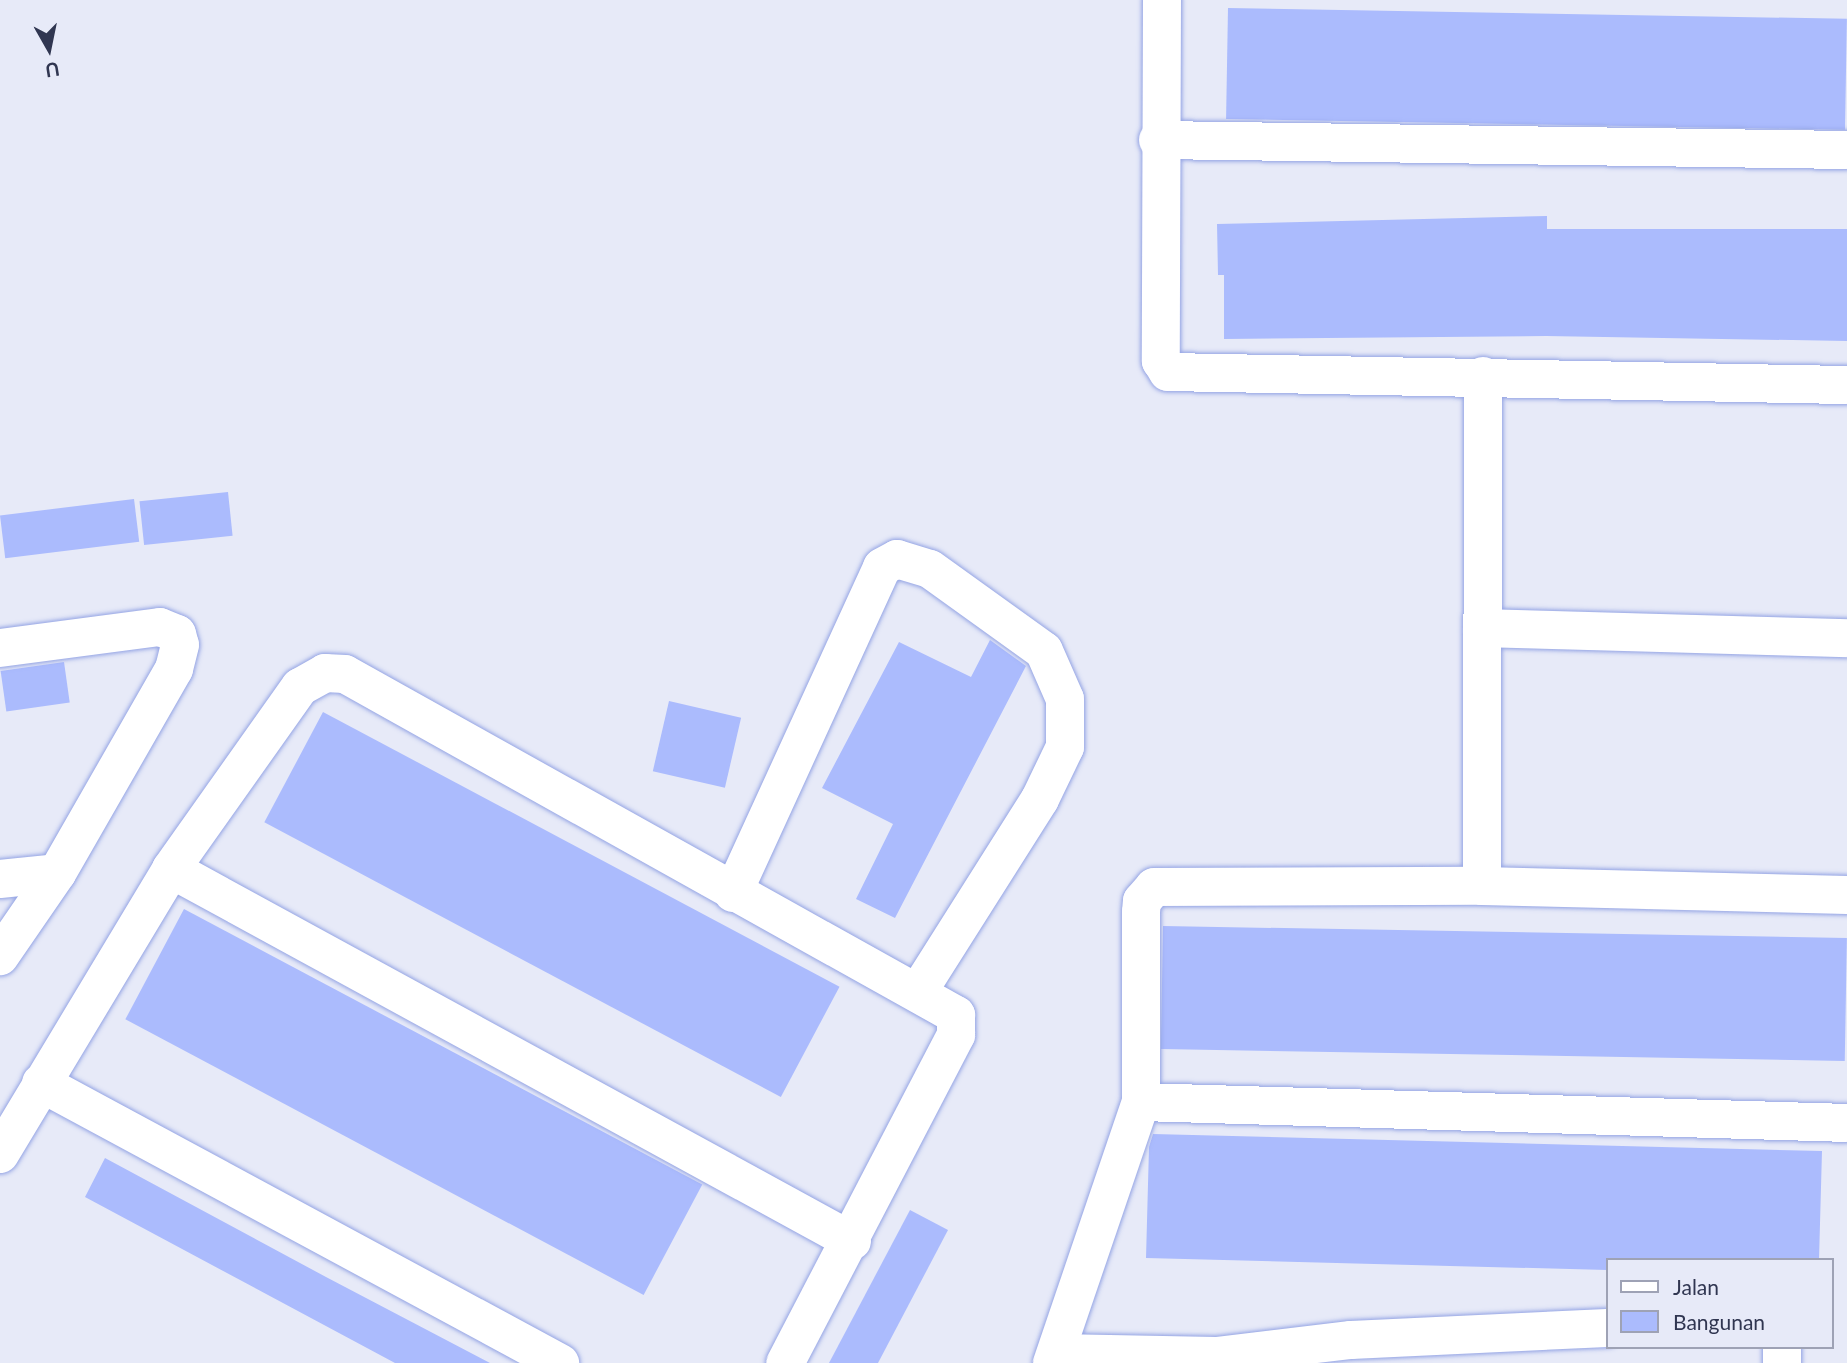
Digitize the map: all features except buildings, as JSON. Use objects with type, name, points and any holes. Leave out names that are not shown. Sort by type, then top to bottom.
[{"type":"street","points":[[1162,0],[1158,140],[1161,360],[1168,372],[1847,384]]},
{"type":"street","points":[[1158,140],[1847,150]]},
{"type":"street","points":[[1482,886],[1483,376]]},
{"type":"street","points":[[733,893],[882,567],[897,559],[930,569],[1044,651],[1065,699],[1065,747],[1040,799],[918,992]]},
{"type":"street","points":[[0,648],[160,626],[177,635],[180,645],[174,668],[57,873],[0,956]]},
{"type":"street","points":[[1482,628],[1847,638]]},
{"type":"street","points":[[0,1154],[171,869],[300,687],[325,673],[345,674],[733,893],[956,1015],[958,1031],[852,1241],[785,1363]]},
{"type":"street","points":[[171,869],[852,1241]]},
{"type":"street","points":[[0,879],[57,873]]},
{"type":"street","points":[[1605,1328],[1351,1340],[1226,1359],[1054,1358],[1141,1102],[1142,901],[1154,887],[1482,886],[1847,895]]},
{"type":"street","points":[[41,1083],[560,1363]]},
{"type":"street","points":[[1141,1102],[1847,1123]]}]
